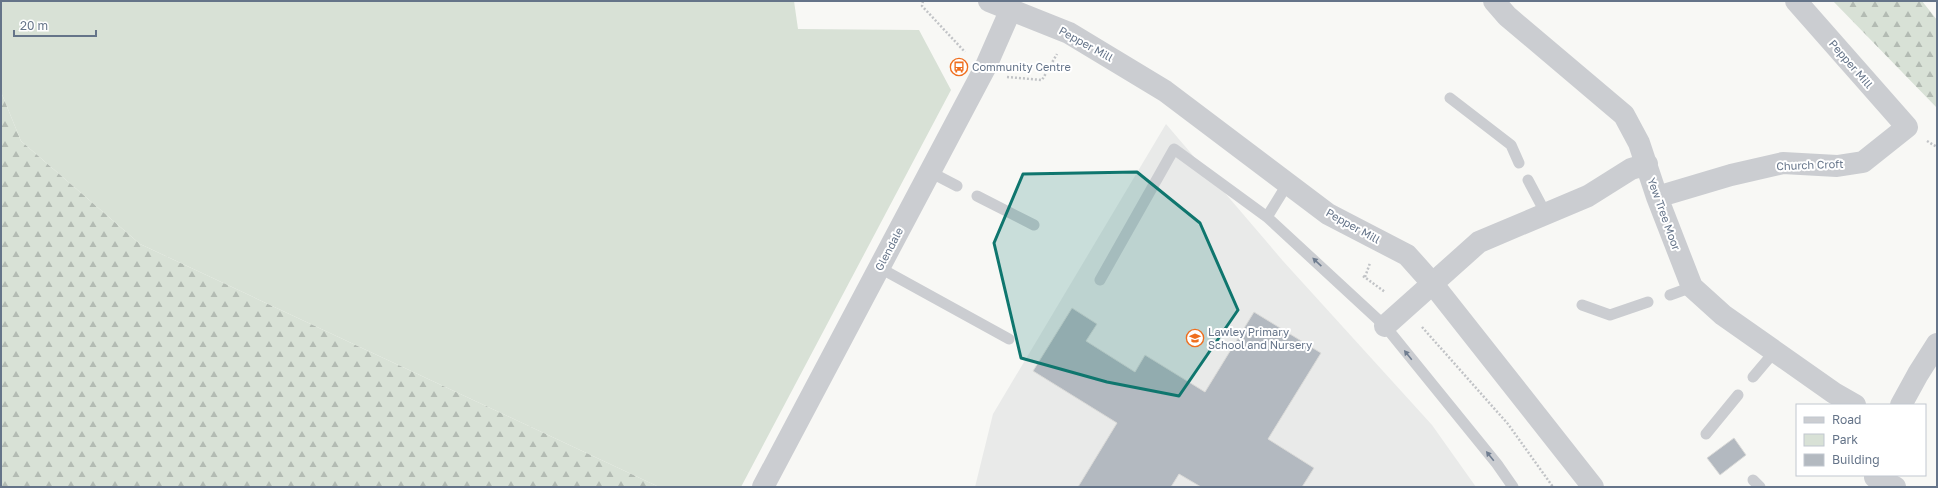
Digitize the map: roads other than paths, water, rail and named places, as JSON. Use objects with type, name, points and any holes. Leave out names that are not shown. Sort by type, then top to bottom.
[{"type":"street","name":"Pepper Mill","points":[[989,1],[1069,33],[1165,90],[1328,214],[1407,255],[1432,283],[1593,487]]},
{"type":"street","name":"Yew Tree Moor","points":[[1494,1],[1507,16],[1624,115],[1639,143],[1657,197],[1692,287],[1723,315],[1834,393],[1853,404]]},
{"type":"street","name":"Pepper Mill","points":[[1796,1],[1907,127]]},
{"type":"street","name":"Glendale","points":[[763,487],[986,66],[1011,9]]},
{"type":"street","name":"Church Croft","points":[[1657,197],[1731,175],[1783,164],[1837,166],[1863,162],[1907,127]]},
{"type":"street","points":[[1385,326],[1479,242],[1588,196],[1631,169],[1647,164]]},
{"type":"street","points":[[1902,404],[1937,344]]},
{"type":"street","points":[[1873,480],[1895,487]]},
{"type":"lane","points":[[1450,98],[1510,145],[1520,163]]},
{"type":"lane","points":[[1100,280],[1174,149],[1268,217],[1385,326],[1497,464],[1513,487]]},
{"type":"lane","points":[[930,172],[957,186]]},
{"type":"lane","points":[[1528,180],[1546,214]]},
{"type":"lane","points":[[1268,217],[1288,183]]},
{"type":"lane","points":[[977,196],[1034,225]]},
{"type":"lane","points":[[880,268],[1009,339]]},
{"type":"lane","points":[[1670,295],[1692,287]]},
{"type":"lane","points":[[1582,305],[1610,315],[1648,302]]},
{"type":"lane","points":[[1753,377],[1774,351]]},
{"type":"lane","points":[[1706,434],[1738,395]]},
{"type":"place","name":"Community Centre","points":[[959,67]]},
{"type":"place","name":"Lawley Primary School and Nursery","points":[[1195,338]]}]
